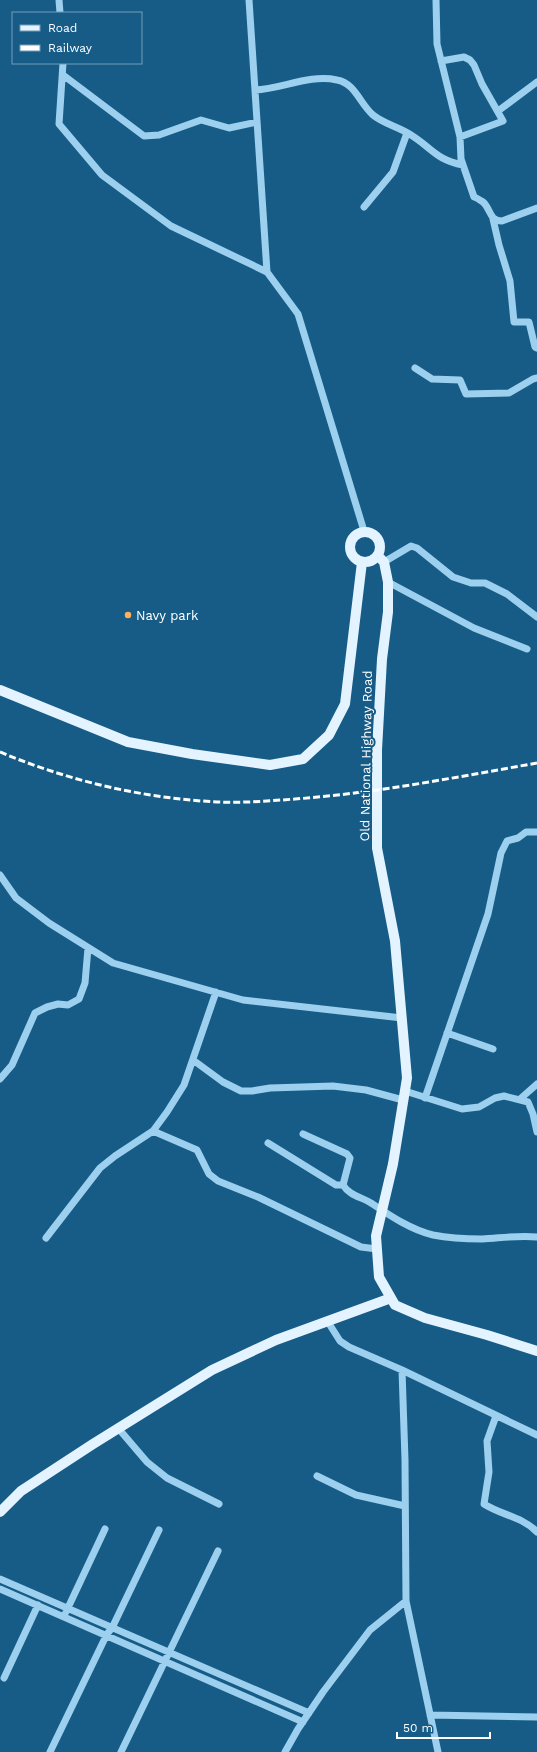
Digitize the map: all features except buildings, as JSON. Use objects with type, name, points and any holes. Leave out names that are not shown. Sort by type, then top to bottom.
[{"type":"main road","points":[[364,531],[373,533],[377,537],[381,546],[381,559],[362,562],[356,560],[352,555],[350,543],[353,537],[364,531]]},
{"type":"main road","name":"Old National Highway Road","points":[[381,559],[388,582],[388,612],[382,659],[377,750],[377,848],[395,941],[407,1078],[393,1164],[376,1236],[379,1276],[395,1305],[425,1318],[487,1335],[537,1351]]},
{"type":"main road","points":[[0,690],[128,742],[270,766],[302,759],[329,735],[345,704],[362,562]]},
{"type":"main road","points":[[0,1512],[21,1491],[118,1428],[212,1370],[276,1340],[391,1298]]},
{"type":"street","points":[[59,0],[60,12]]},
{"type":"street","points":[[249,0],[267,272]]},
{"type":"street","points":[[436,0],[438,44],[460,137],[461,159],[474,197],[484,202],[493,219],[510,282],[514,322],[529,322],[535,347],[537,348]]},
{"type":"street","points":[[442,61],[464,57],[470,60],[503,121],[460,137]]},
{"type":"street","points":[[63,64],[59,124],[102,175],[171,226],[267,272],[298,314],[364,531]]},
{"type":"street","points":[[63,75],[144,136],[159,135],[201,120],[229,128],[257,122]]},
{"type":"street","points":[[255,90],[268,90],[298,81],[338,80],[353,89],[366,109],[375,117],[408,133],[440,158],[463,165]]},
{"type":"street","points":[[498,111],[537,82]]},
{"type":"street","points":[[364,207],[393,172],[408,133]]},
{"type":"street","points":[[493,219],[502,221],[537,208]]},
{"type":"street","points":[[415,368],[432,379],[460,380],[466,394],[509,393],[537,378]]},
{"type":"street","points":[[381,559],[412,546],[417,548],[453,577],[471,583],[485,583],[507,594],[537,617]]},
{"type":"street","points":[[388,582],[474,628],[527,649]]},
{"type":"street","points":[[425,1098],[488,914],[501,853],[507,841],[518,838],[526,832],[537,832]]},
{"type":"street","points":[[0,875],[16,898],[49,923],[113,963],[243,1000],[402,1018]]},
{"type":"street","points":[[0,1079],[12,1064],[35,1013],[47,1007],[58,1004],[68,1005],[79,999],[85,983],[88,948]]},
{"type":"street","points":[[46,1238],[100,1168],[115,1156],[153,1131],[184,1085],[216,992]]},
{"type":"street","points":[[447,1033],[493,1049]]},
{"type":"street","points":[[193,1060],[223,1082],[241,1091],[270,1088],[333,1086],[425,1098],[462,1110],[479,1108],[495,1098],[504,1096],[520,1099],[528,1102],[536,1123],[537,1132]]},
{"type":"street","points":[[520,1099],[537,1084]]},
{"type":"street","points":[[153,1131],[197,1150],[203,1166],[209,1174],[218,1181],[258,1197],[361,1247],[377,1249]]},
{"type":"street","points":[[303,1134],[348,1154],[350,1158],[349,1166],[343,1185]]},
{"type":"street","points":[[268,1144],[336,1185],[343,1185]]},
{"type":"street","points":[[343,1185],[347,1191],[364,1199],[410,1226],[433,1235],[482,1239],[525,1235],[537,1237]]},
{"type":"street","points":[[328,1322],[340,1341],[349,1346],[537,1435]]},
{"type":"street","points":[[402,1370],[406,1506],[406,1601],[438,1752]]},
{"type":"street","points":[[496,1416],[487,1441],[489,1472],[484,1504],[523,1522],[537,1532]]},
{"type":"street","points":[[118,1428],[147,1462],[162,1474],[219,1504]]},
{"type":"street","points":[[317,1476],[356,1495],[406,1506]]},
{"type":"street","points":[[64,1616],[104,1528]]},
{"type":"street","points":[[50,1752],[106,1634],[112,1628],[159,1530]]},
{"type":"street","points":[[121,1752],[218,1551]]},
{"type":"street","points":[[0,1579],[309,1713]]},
{"type":"street","points":[[0,1589],[106,1634],[303,1722]]},
{"type":"street","points":[[285,1752],[323,1692],[370,1630],[406,1601]]},
{"type":"street","points":[[4,1678],[38,1605]]},
{"type":"street","points":[[430,1715],[537,1717]]},
{"type":"railway","points":[[0,752],[79,780],[161,797],[217,802],[256,802],[356,793],[537,763]]},
{"type":"place","name":"Navy park","points":[[128,615]]}]
